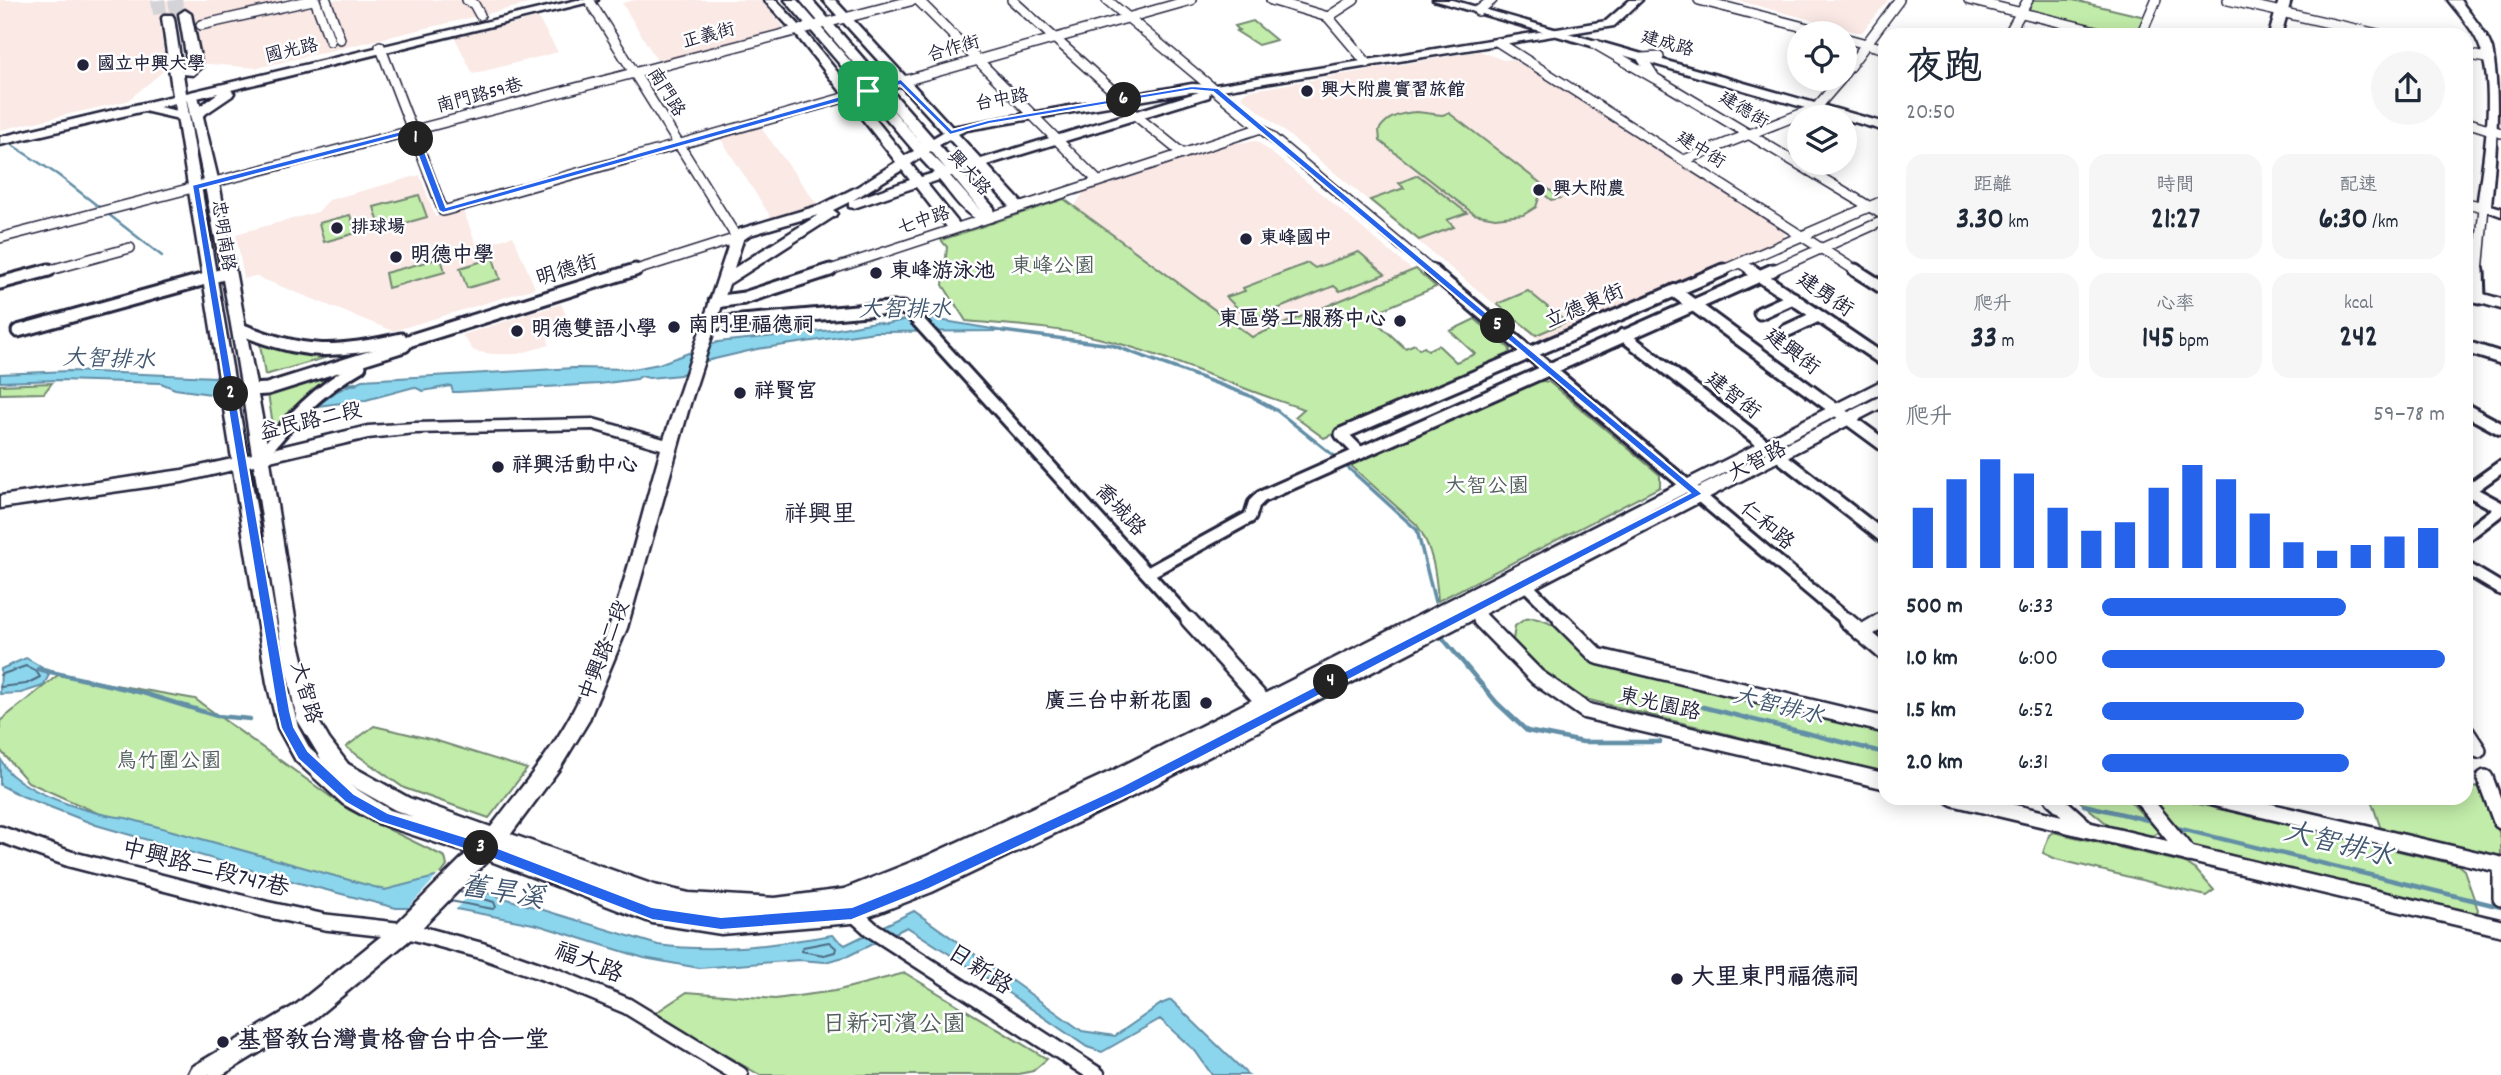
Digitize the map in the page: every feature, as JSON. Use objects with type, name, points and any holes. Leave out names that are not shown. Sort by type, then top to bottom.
[{"type":"main road","name":"國光路","points":[[381,49],[573,0]]},
{"type":"main road","name":"國光路","points":[[0,139],[590,0]]},
{"type":"main road","name":"建成路","points":[[1439,0],[1485,6]]},
{"type":"main road","name":"建成路","points":[[1460,0],[1642,58],[1815,105]]},
{"type":"main road","points":[[136,106],[183,73],[195,67],[173,17],[170,71],[183,73],[207,77],[243,81]]},
{"type":"main road","name":"建成路","points":[[1560,32],[1659,57],[1816,105]]},
{"type":"main road","name":"忠明南路","points":[[183,73],[186,95]]},
{"type":"main road","points":[[136,106],[189,115],[243,81]]},
{"type":"main road","name":"建成路","points":[[1857,115],[1878,119]]},
{"type":"main road","name":"建成路","points":[[1857,119],[1878,126]]},
{"type":"main road","points":[[2473,292],[2501,297]]},
{"type":"main road","points":[[2473,292],[2501,304]]},
{"type":"street","points":[[201,25],[314,0],[330,41]]},
{"type":"street","points":[[326,0],[340,39]]},
{"type":"street","name":"南門路","points":[[590,0],[737,238]]},
{"type":"street","points":[[769,0],[797,30],[955,229]]},
{"type":"street","name":"興大路","points":[[791,0],[818,25],[948,172],[974,212],[987,218]]},
{"type":"street","name":"興大路","points":[[806,0],[818,25]]},
{"type":"street","name":"興大路","points":[[829,0],[901,82],[1018,207]]},
{"type":"street","points":[[916,0],[1098,181]]},
{"type":"street","name":"正義街","points":[[633,73],[916,0]]},
{"type":"street","points":[[1012,0],[1123,100],[1135,115],[1183,154]]},
{"type":"street","name":"仁和路","points":[[1107,0],[1549,368],[1878,647]]},
{"type":"street","name":"合作街","points":[[413,131],[443,211],[1191,0]]},
{"type":"street","points":[[1271,0],[1328,18],[1367,63]]},
{"type":"street","points":[[1328,18],[1354,0]]},
{"type":"street","name":"台中路","points":[[737,238],[747,239],[830,214],[917,182],[1180,103],[1215,89],[1613,23],[1636,0]]},
{"type":"street","points":[[1699,0],[1787,23]]},
{"type":"street","points":[[1857,56],[1899,0]]},
{"type":"street","points":[[1969,0],[2083,28]]},
{"type":"street","points":[[2012,28],[2028,0]]},
{"type":"street","points":[[2143,28],[2156,0]]},
{"type":"street","points":[[2228,0],[2283,6],[2358,28]]},
{"type":"street","points":[[2454,0],[2482,39],[2490,59],[2493,81],[2495,130],[2473,284]]},
{"type":"street","points":[[472,1],[480,15]]},
{"type":"street","points":[[2278,28],[2283,6]]},
{"type":"street","name":"建中街","points":[[1498,42],[1878,284]]},
{"type":"street","points":[[1857,42],[1878,47]]},
{"type":"street","points":[[1595,44],[1655,78]]},
{"type":"street","points":[[381,49],[413,131]]},
{"type":"street","points":[[2473,55],[2490,59]]},
{"type":"street","points":[[1642,58],[1659,57]]},
{"type":"street","name":"建德街","points":[[1642,58],[1655,78],[1878,213]]},
{"type":"street","name":"南門路59巷","points":[[0,238],[633,73]]},
{"type":"street","name":"台中路","points":[[737,238],[746,232],[826,208],[950,133],[970,126],[1192,88],[1215,89]]},
{"type":"street","points":[[1820,105],[1831,91]]},
{"type":"street","name":"忠明南路","points":[[186,95],[195,187],[234,417]]},
{"type":"street","name":"忠明南路","points":[[189,115],[212,183],[250,390]]},
{"type":"street","points":[[1684,160],[1787,119]]},
{"type":"street","points":[[2473,124],[2495,130]]},
{"type":"street","name":"七中路","points":[[715,302],[744,298],[1261,128]]},
{"type":"street","name":"立德東街","points":[[1355,455],[1341,434],[1878,203]]},
{"type":"street","points":[[2473,205],[2501,212]]},
{"type":"street","name":"台中路","points":[[722,282],[830,214]]},
{"type":"street","name":"立德東街","points":[[1148,573],[1250,517],[1254,504],[1261,497],[1878,221]]},
{"type":"street","points":[[707,327],[737,238]]},
{"type":"street","name":"明德街","points":[[231,396],[270,380],[737,238]]},
{"type":"street","points":[[0,283],[130,248]]},
{"type":"street","name":"建勇街","points":[[1741,262],[1878,356]]},
{"type":"street","points":[[18,331],[227,273]]},
{"type":"street","name":"建興街","points":[[1674,291],[1878,441]]},
{"type":"street","points":[[1760,313],[1793,298]]},
{"type":"street","name":"喬城路","points":[[707,327],[890,308],[903,308],[910,312],[1268,707]]},
{"type":"street","points":[[1786,331],[1818,316]]},
{"type":"street","name":"中興路二段","points":[[404,931],[490,843],[553,762],[581,716],[618,628],[707,327]]},
{"type":"street","points":[[237,328],[283,348],[318,352],[405,340]]},
{"type":"street","name":"建智街","points":[[1623,335],[1878,533]]},
{"type":"street","name":"明德街","points":[[250,390],[267,389],[389,351],[404,346],[405,340]]},
{"type":"street","points":[[2473,349],[2501,358]]},
{"type":"street","points":[[261,457],[302,405],[340,377],[389,351]]},
{"type":"street","name":"大智路","points":[[250,390],[290,643],[307,719],[321,745],[341,770],[402,804],[652,914],[721,924],[848,906],[924,885],[1126,790],[1268,707],[1840,414],[1878,389]]},
{"type":"street","name":"大智路","points":[[1840,414],[1878,401]]},
{"type":"street","points":[[2473,414],[2501,429]]},
{"type":"street","name":"大智路","points":[[234,417],[277,683],[288,728],[303,755],[349,798],[384,817],[490,843]]},
{"type":"street","name":"益民路二段","points":[[0,502],[181,476],[368,432],[415,428],[593,424],[634,437],[672,438]]},
{"type":"street","points":[[2473,487],[2501,467]]},
{"type":"street","points":[[2473,494],[2501,509],[2473,531]]},
{"type":"street","points":[[2473,572],[2501,589]]},
{"type":"street","name":"東光園路","points":[[1520,579],[1597,656],[1878,722]]},
{"type":"street","name":"東光園路","points":[[1467,605],[1536,677],[1562,698],[1586,711],[1878,780]]},
{"type":"street","points":[[1861,633],[1878,623]]},
{"type":"street","points":[[2473,742],[2478,750]]},
{"type":"street","points":[[2485,778],[2501,781]]},
{"type":"street","points":[[2485,778],[2501,821]]},
{"type":"street","points":[[1984,805],[2501,928]]},
{"type":"street","points":[[2061,805],[2088,829]]},
{"type":"street","points":[[2148,805],[2188,854]]},
{"type":"street","points":[[2242,805],[2501,867],[2501,898]]},
{"type":"street","name":"中興路二段747巷","points":[[0,834],[81,862],[265,909],[326,922],[404,931]]},
{"type":"street","name":"日新路","points":[[848,906],[871,929],[1097,1075]]},
{"type":"street","points":[[200,1075],[305,1012],[404,931]]},
{"type":"street","name":"福大路","points":[[404,931],[483,951],[557,977],[627,1006],[740,1075]]},
{"type":"shaded area","name":"國立中興大學","points":[[0,0],[545,0],[257,68],[197,63],[188,13],[159,20],[166,69],[127,101],[0,130]]},
{"type":"shaded area","points":[[635,0],[762,0],[785,29],[658,62],[622,3]]},
{"type":"shaded area","points":[[1736,0],[1888,0],[1862,32],[1857,32],[1857,21],[1815,21]]},
{"type":"shaded area","points":[[538,18],[558,52],[473,74],[455,38]]},
{"type":"shaded area","name":"興大附農","points":[[1480,51],[1503,60],[1521,58],[1785,232],[1784,238],[1549,342],[1536,338],[1241,96],[1247,91]]},
{"type":"shaded area","points":[[759,125],[817,204],[772,219],[719,136]]},
{"type":"shaded area","name":"東峰國中","points":[[1257,141],[1413,271],[1252,337],[1074,207],[1084,192],[1235,143]]},
{"type":"shaded area","name":"明德中學","points":[[420,175],[435,217],[463,209],[477,247],[513,236],[535,288],[393,331],[255,276],[244,279],[236,234],[318,212],[329,200]]},
{"type":"shaded area","name":"明德雙語小學","points":[[561,304],[572,328],[548,337],[549,345],[518,354],[492,354],[474,351],[462,335]]},
{"type":"green space","points":[[2031,0],[2073,0],[2145,17],[2141,28],[2087,28],[2024,13]]},
{"type":"green space","points":[[1253,21],[1276,40],[1258,45],[1236,31],[1239,30],[1235,26]]},
{"type":"green space","points":[[1417,112],[1442,115],[1449,113],[1560,198],[1551,200],[1541,192],[1536,207],[1523,215],[1495,218],[1474,214],[1380,141],[1379,130],[1386,121],[1400,114]]},
{"type":"green space","points":[[1418,175],[1467,213],[1447,220],[1454,227],[1419,240],[1370,200],[1404,188],[1399,183]]},
{"type":"green space","points":[[419,195],[427,217],[381,230],[374,207]]},
{"type":"green space","name":"東峰公園","points":[[1064,199],[1252,337],[1416,269],[1436,287],[1369,315],[1405,348],[1415,344],[1419,349],[1424,347],[1428,350],[1438,345],[1456,362],[1475,354],[1450,331],[1475,319],[1510,349],[1509,358],[1324,438],[1295,417],[1304,409],[1150,353],[1065,331],[966,321],[943,285],[947,247],[941,240]]},
{"type":"green space","name":"排球場","points":[[350,215],[356,233],[324,242],[319,223]]},
{"type":"green space","points":[[1359,252],[1385,274],[1340,291],[1334,286],[1250,320],[1226,297],[1308,263],[1315,268]]},
{"type":"green space","points":[[441,258],[445,272],[388,288],[385,273]]},
{"type":"green space","points":[[493,258],[500,279],[467,288],[460,268]]},
{"type":"green space","points":[[1528,291],[1566,322],[1536,335],[1497,304]]},
{"type":"green space","points":[[260,344],[298,353],[335,355],[265,375]]},
{"type":"green space","points":[[335,373],[289,411],[274,431],[268,394]]},
{"type":"green space","name":"大智公園","points":[[1537,380],[1549,382],[1660,475],[1660,487],[1438,601],[1433,562],[1417,525],[1349,464]]},
{"type":"green space","points":[[52,383],[44,393],[0,394],[0,385]]},
{"type":"green space","points":[[1533,618],[1553,625],[1600,665],[1878,730],[1878,771],[1573,696],[1557,686],[1513,640],[1515,626],[1525,619]]},
{"type":"green space","name":"鳥竹圍公園","points":[[58,675],[195,699],[349,810],[445,857],[447,866],[431,883],[421,887],[399,890],[364,888],[104,816],[28,782],[0,750],[0,721]]},
{"type":"green space","points":[[374,726],[434,740],[527,769],[489,818],[404,788],[346,747]]},
{"type":"green space","points":[[2473,786],[2482,787],[2501,838],[2501,860],[2382,832],[2373,805],[2473,805]]},
{"type":"green space","points":[[2084,805],[2134,805],[2157,833],[2152,836],[2112,828]]},
{"type":"green space","points":[[2155,805],[2202,805],[2458,865],[2464,870],[2478,910],[2476,914],[2192,846]]},
{"type":"green space","points":[[2053,832],[2186,863],[2214,890],[2206,896],[2056,859],[2043,853],[2049,835]]},
{"type":"green space","name":"日新河濱公園","points":[[905,973],[1047,1059],[1033,1071],[1014,1075],[760,1075],[654,1014],[687,992],[775,999],[835,991]]},
{"type":"water","points":[[908,319],[933,319],[1004,331],[875,332],[757,349],[706,361],[680,375],[649,378],[641,376],[637,379],[599,384],[458,392],[453,392],[451,386],[423,391],[414,387],[366,400],[317,406],[337,391],[362,380],[574,368],[633,369],[659,364],[718,342],[832,330],[875,322],[886,324]]},
{"type":"water","points":[[69,371],[216,377],[218,395],[175,389],[161,383],[58,380],[0,382],[0,374]]},
{"type":"water","points":[[26,658],[49,675],[43,686],[21,693],[0,694],[1,669]]},
{"type":"water","points":[[0,758],[9,772],[24,784],[51,798],[83,809],[126,818],[385,890],[435,877],[658,945],[724,948],[767,945],[832,935],[845,945],[914,911],[1082,1031],[1115,1036],[1171,1000],[1248,1075],[1212,1075],[1196,1052],[1160,1019],[1102,1052],[1087,1047],[907,927],[848,956],[825,962],[799,960],[699,968],[644,958],[538,925],[451,908],[396,908],[272,876],[96,825],[0,785]]},
{"type":"pier","points":[[439,874],[475,888],[453,913],[420,912],[409,907]]},
{"type":"waterway","points":[[9,143],[58,175],[162,256]]},
{"type":"waterway","name":"大智排水","points":[[1002,331],[1112,345],[1248,395],[1276,410],[1338,459]]},
{"type":"waterway","name":"大智排水","points":[[341,384],[356,384]]},
{"type":"waterway","name":"大智排水","points":[[1344,464],[1417,530],[1435,602]]},
{"type":"waterway","points":[[1440,635],[1497,703],[1527,731],[1583,742],[1660,742]]},
{"type":"waterway","points":[[38,669],[143,693],[217,716],[250,719]]},
{"type":"waterway","name":"大智排水","points":[[1703,707],[1878,751]]},
{"type":"waterway","name":"大智排水","points":[[2084,805],[2156,822]]},
{"type":"waterway","name":"大智排水","points":[[2173,827],[2501,907]]},
{"type":"tunnel","points":[[158,0],[161,19]]},
{"type":"tunnel","points":[[175,0],[178,16]]},
{"type":"place","name":"國立中興大學","points":[[83,65]]},
{"type":"place","name":"興大附農實習旅館","points":[[1307,91]]},
{"type":"place","name":"興大附農","points":[[1539,190]]},
{"type":"place","name":"排球場","points":[[337,228]]},
{"type":"place","name":"東峰國中","points":[[1246,239]]},
{"type":"place","name":"明德中學","points":[[396,257]]},
{"type":"place","name":"東峰游泳池","points":[[876,273]]},
{"type":"place","name":"東區勞工服務中心","points":[[1400,321]]},
{"type":"place","name":"南門里福德祠","points":[[674,327]]},
{"type":"place","name":"明德雙語小學","points":[[517,331]]},
{"type":"place","name":"祥賢宮","points":[[740,393]]},
{"type":"place","name":"祥興活動中心","points":[[498,467]]},
{"type":"place","name":"廣三台中新花園","points":[[1206,703]]},
{"type":"place","name":"大里東門福德祠","points":[[1677,979]]},
{"type":"place","name":"基督教台灣貴格會台中合一堂","points":[[223,1042]]},
{"type":"district","name":"祥興里","points":[[820,516]]},
{"type":"route","points":[[901,82],[950,133],[988,122],[1192,88],[1215,89],[1698,494],[1272,712],[1126,790],[924,885],[852,913],[721,924],[652,914],[485,849],[384,817],[349,798],[321,775],[303,755],[288,728],[283,711],[195,187],[413,131],[443,211],[868,91],[901,82]]},
{"type":"water label","name":"舊旱溪","points":[[502,895]]}]
